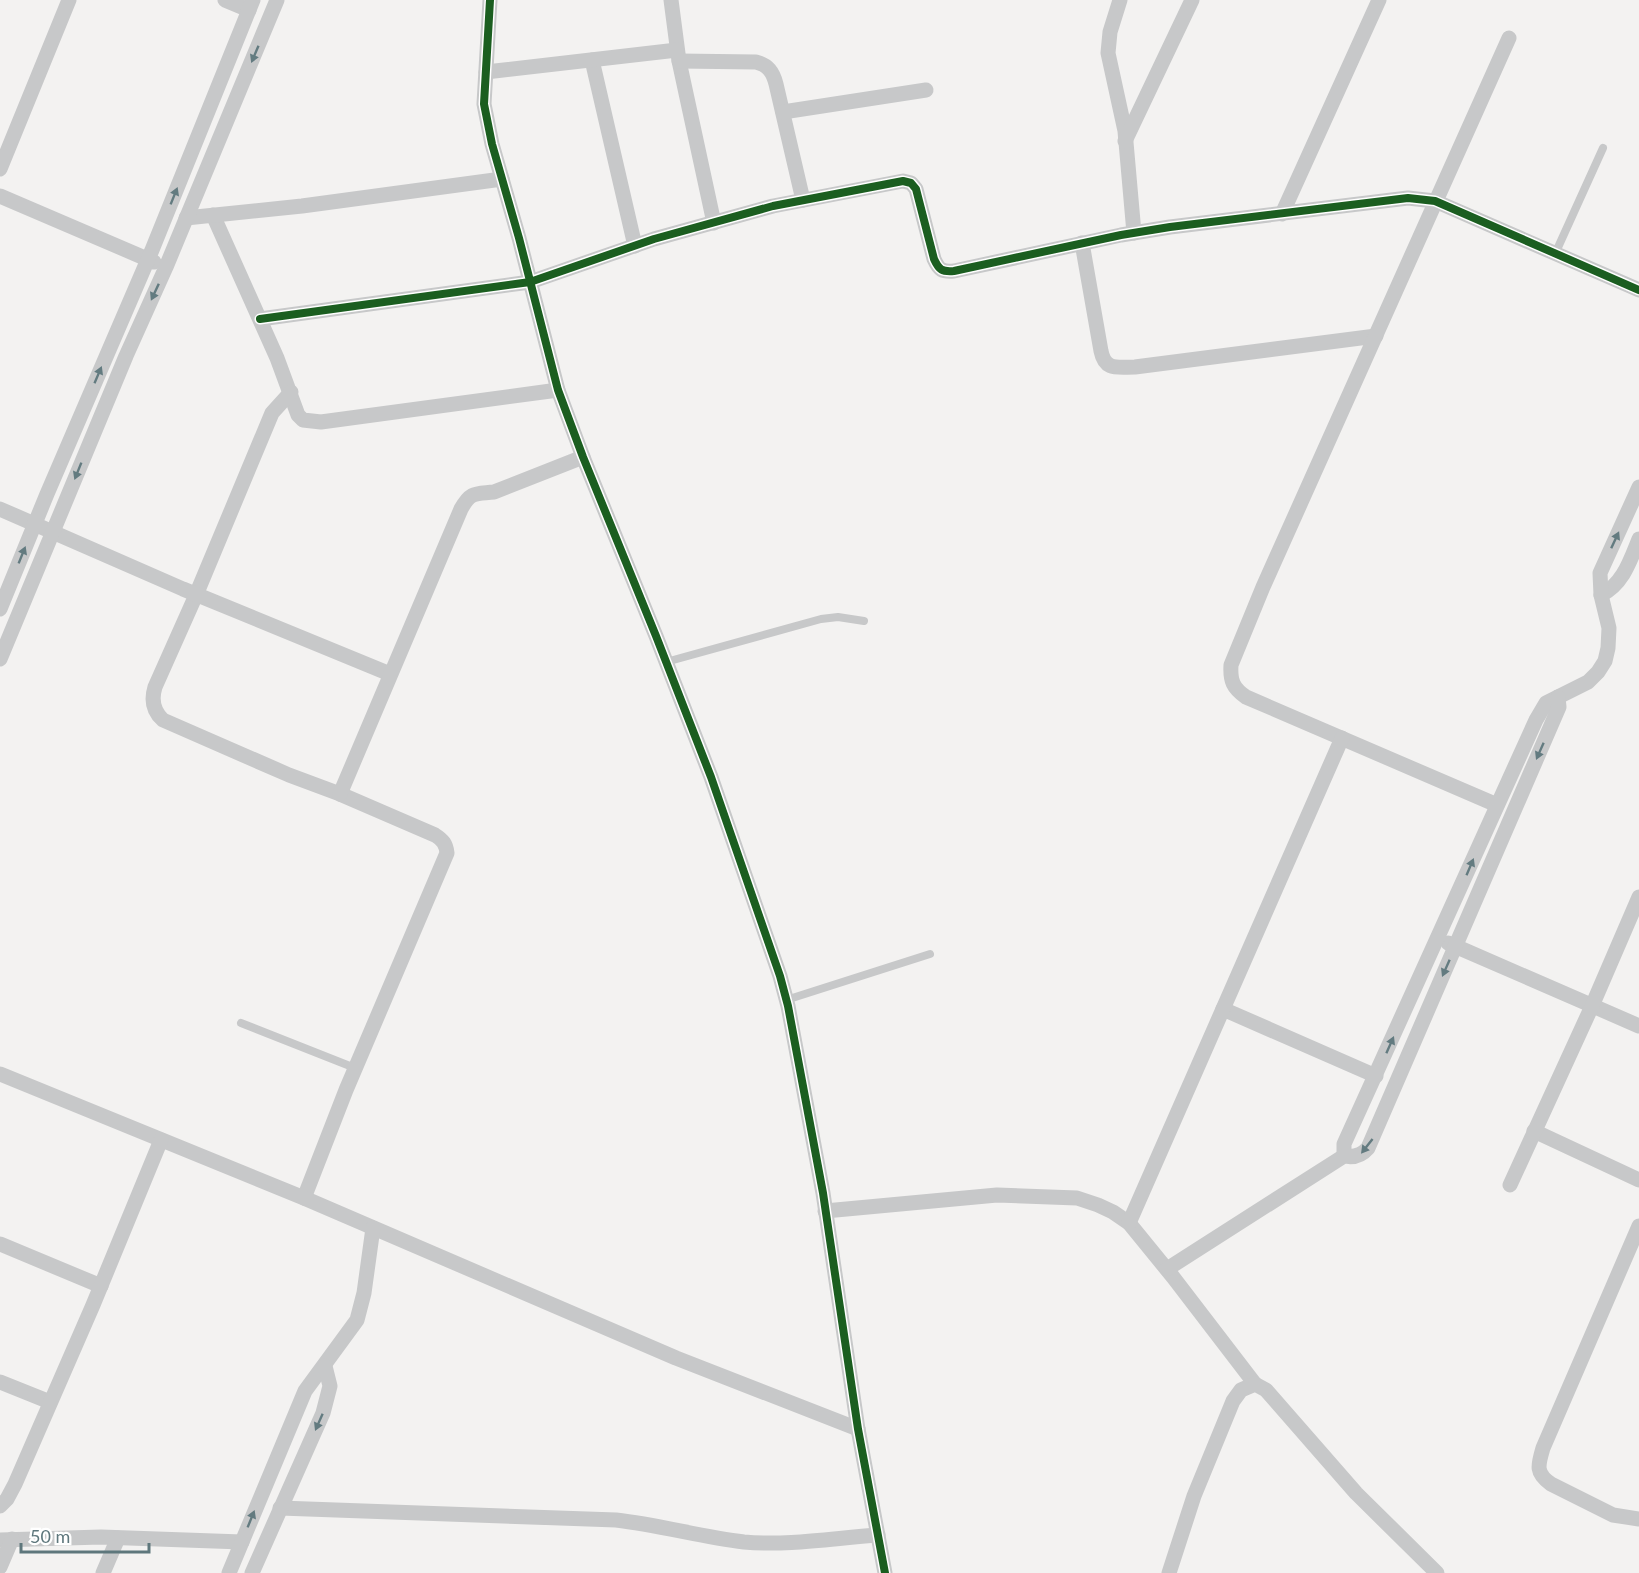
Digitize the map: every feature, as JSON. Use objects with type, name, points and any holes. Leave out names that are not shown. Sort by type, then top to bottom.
[{"type":"street","points":[[0,169],[69,0]]},
{"type":"street","points":[[0,609],[251,5],[225,0]]},
{"type":"street","points":[[0,659],[277,0]]},
{"type":"street","points":[[490,0],[484,104],[492,144],[558,390],[711,777],[786,1000],[801,1072],[858,1429],[885,1573]]},
{"type":"street","points":[[671,0],[678,56],[714,223]]},
{"type":"street","points":[[1120,0],[1110,32],[1108,53],[1123,120],[1134,233]]},
{"type":"street","points":[[1125,141],[1192,0]]},
{"type":"street","points":[[1282,214],[1379,0]]},
{"type":"street","points":[[1497,805],[1246,697],[1238,692],[1230,676],[1231,665],[1263,587],[1509,38]]},
{"type":"street","points":[[486,72],[592,60],[678,56],[763,63],[774,75],[802,200]]},
{"type":"street","points":[[592,60],[635,246]]},
{"type":"street","points":[[783,112],[926,90]]},
{"type":"street","points":[[186,218],[302,206],[502,179]]},
{"type":"street","points":[[260,319],[530,282],[635,246],[773,206],[903,181],[911,183],[919,196],[934,259],[942,271],[954,271],[1082,243],[1170,227],[1408,198],[1435,201],[1639,290]]},
{"type":"street","points":[[0,196],[166,267]]},
{"type":"street","points":[[213,215],[260,319],[298,414],[303,420],[321,422],[558,390]]},
{"type":"street","points":[[1082,243],[1101,351],[1103,360],[1107,364],[1117,367],[1135,367],[1376,336]]},
{"type":"street","points":[[291,392],[272,413],[155,687],[152,697],[157,714],[164,720],[278,770],[435,835],[446,846],[447,854],[355,1068],[304,1198]]},
{"type":"street","points":[[340,794],[461,509],[468,498],[479,492],[494,492],[583,458]]},
{"type":"street","points":[[1344,1156],[1344,1144],[1539,714],[1546,703],[1588,682],[1605,661],[1609,628],[1601,595],[1603,564],[1638,494]]},
{"type":"street","points":[[0,509],[196,595],[390,674]]},
{"type":"street","points":[[1601,595],[1617,584],[1624,574],[1639,539]]},
{"type":"street","points":[[1167,1269],[1344,1156],[1351,1158],[1364,1153],[1373,1138],[1403,1063],[1559,707],[1558,697]]},
{"type":"street","points":[[1129,1223],[1342,738]]},
{"type":"street","points":[[1509,1185],[1592,1006],[1639,897]]},
{"type":"street","points":[[1437,938],[1639,1026]]},
{"type":"street","points":[[1223,1009],[1376,1076]]},
{"type":"street","points":[[0,1074],[304,1198],[676,1358],[858,1429]]},
{"type":"street","points":[[1534,1131],[1639,1180]]},
{"type":"street","points":[[0,1506],[7,1499],[15,1484],[101,1286],[161,1140]]},
{"type":"street","points":[[825,1212],[997,1195],[1077,1198],[1113,1212],[1129,1223],[1167,1269],[1255,1384],[1266,1390],[1356,1493],[1437,1573]]},
{"type":"street","points":[[1639,1226],[1543,1448],[1539,1469],[1542,1477],[1551,1484],[1613,1515],[1639,1520]]},
{"type":"street","points":[[229,1573],[305,1391],[357,1320],[374,1228]]},
{"type":"street","points":[[0,1244],[101,1286]]},
{"type":"street","points":[[252,1573],[329,1395],[330,1386],[325,1366]]},
{"type":"street","points":[[0,1382],[50,1402]]},
{"type":"street","points":[[1169,1573],[1194,1496],[1233,1401],[1241,1390],[1255,1384]]},
{"type":"street","points":[[280,1508],[616,1521],[641,1523],[742,1542],[768,1543],[878,1535]]},
{"type":"street","points":[[0,1567],[6,1539],[63,1537],[242,1542]]},
{"type":"street","points":[[103,1573],[118,1538]]},
{"type":"lane","points":[[1555,254],[1603,148]]},
{"type":"lane","points":[[666,662],[821,619],[838,617],[864,621]]},
{"type":"lane","points":[[786,1000],[930,954]]},
{"type":"lane","points":[[241,1023],[355,1068]]},
{"type":"cycle path","points":[[490,0],[484,104],[492,144],[558,390],[711,777],[780,976],[788,1006],[823,1193],[858,1429],[885,1573]]},
{"type":"cycle path","points":[[260,319],[530,282],[654,239],[773,206],[903,181],[911,183],[916,189],[934,259],[941,270],[947,271],[1170,227],[1408,198],[1435,201],[1639,290]]}]
